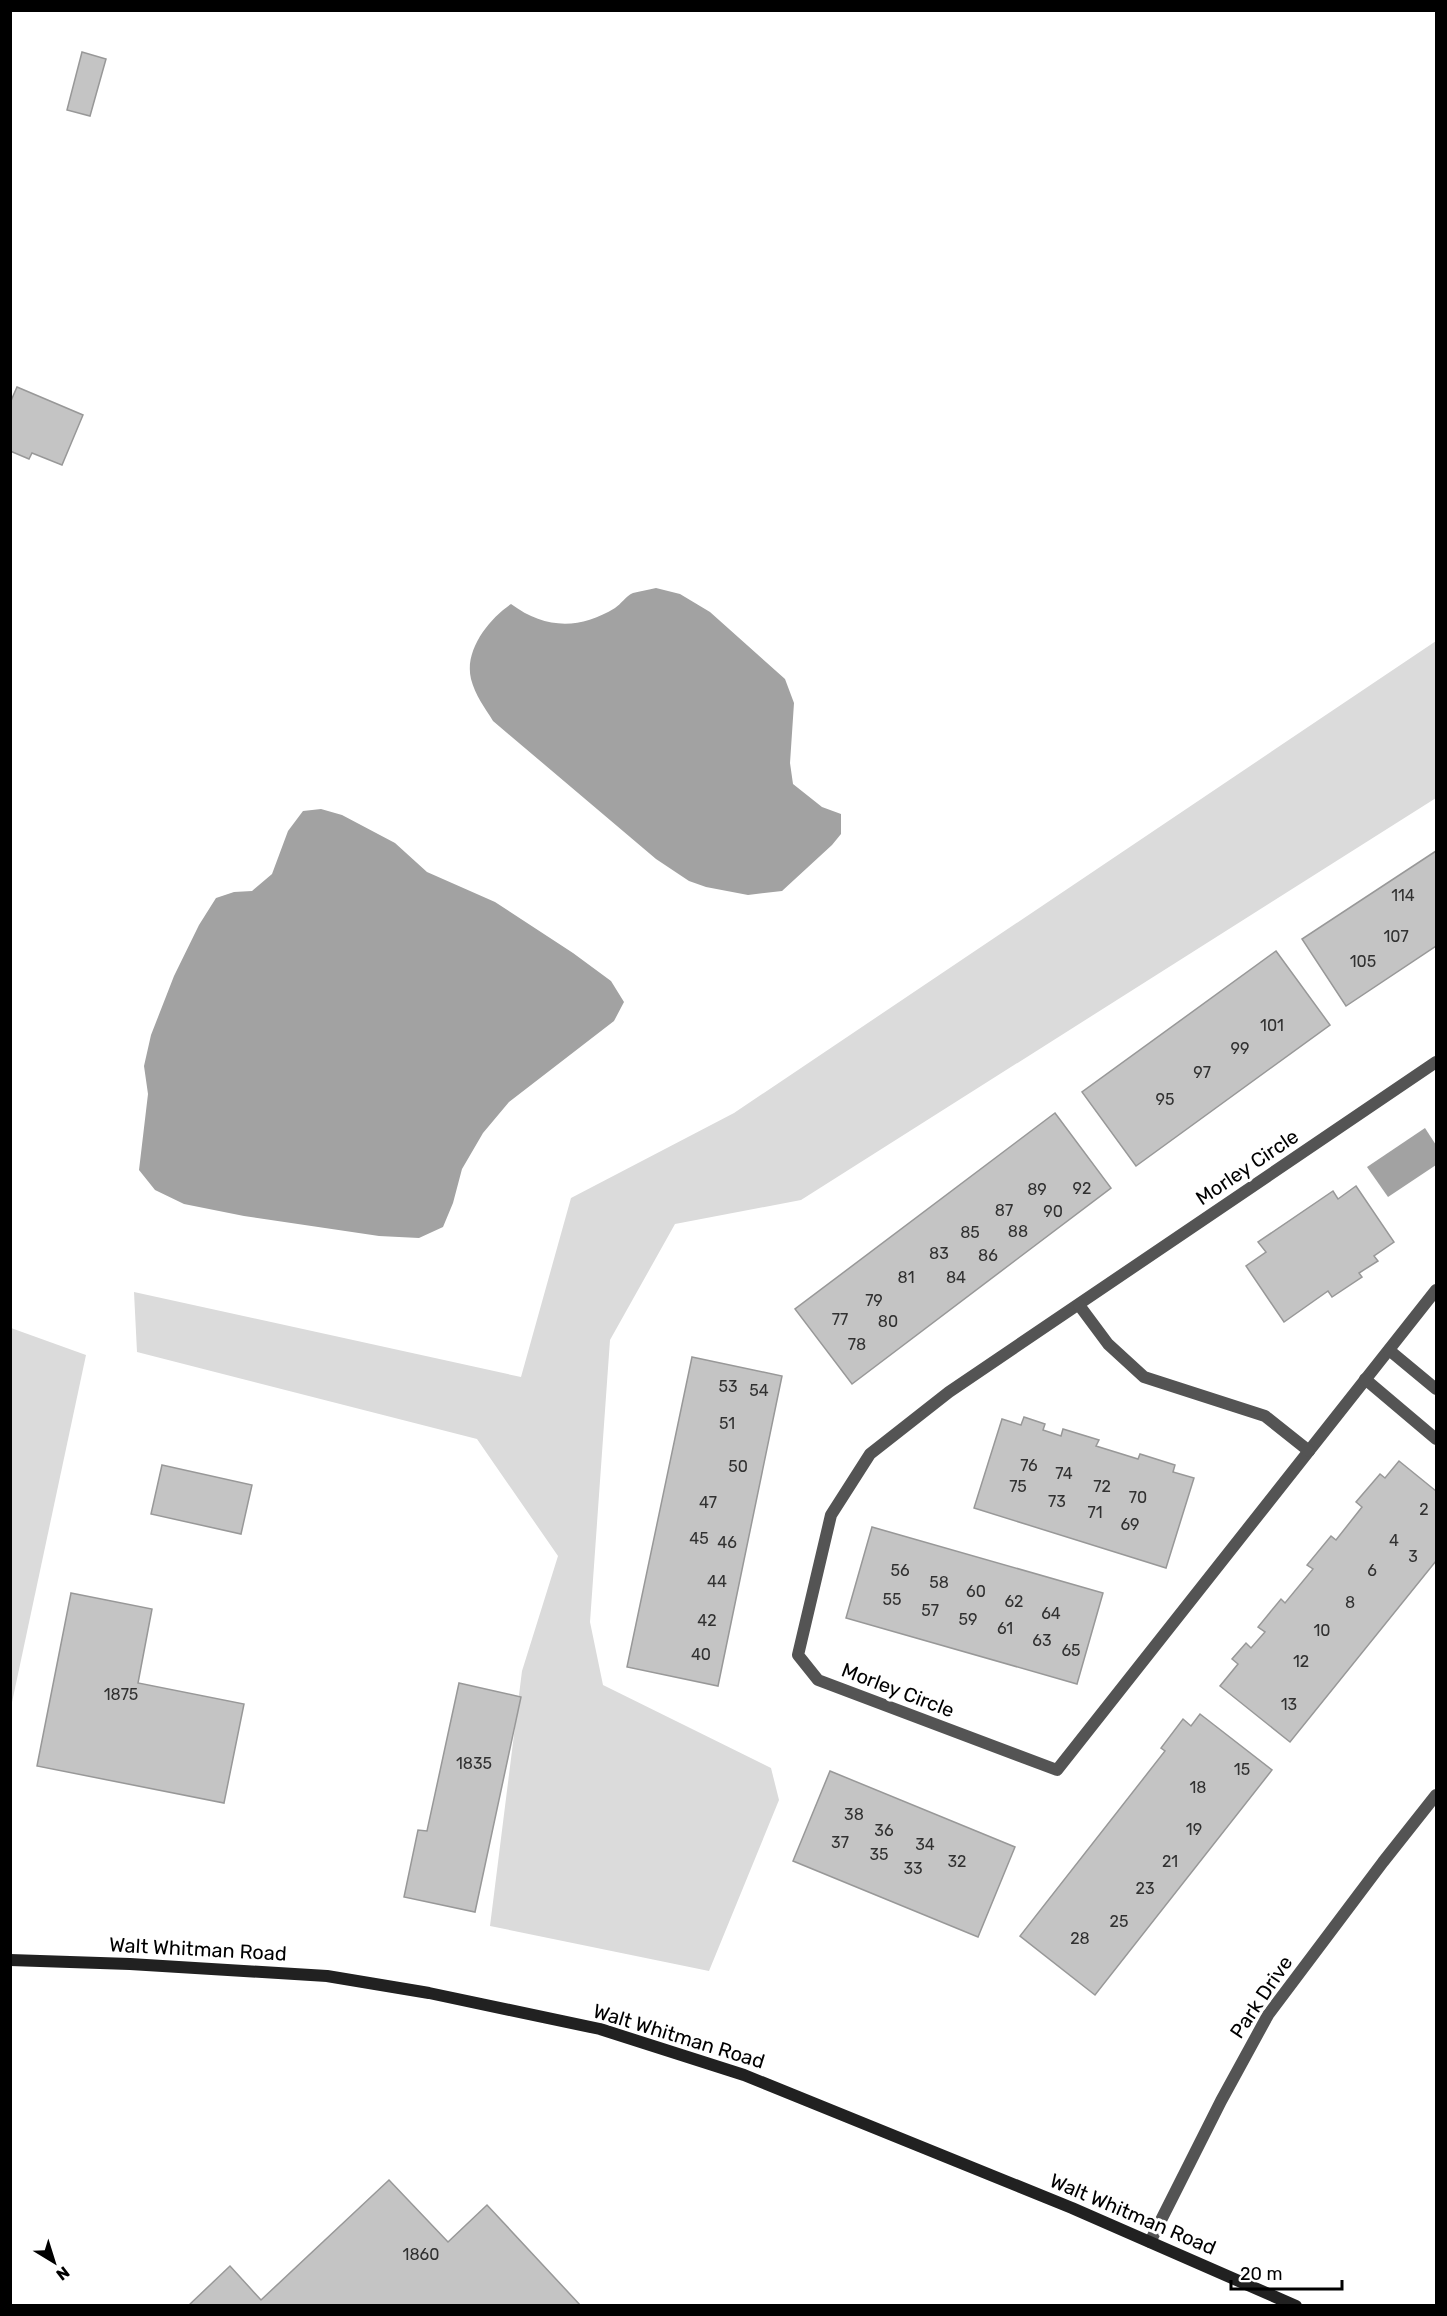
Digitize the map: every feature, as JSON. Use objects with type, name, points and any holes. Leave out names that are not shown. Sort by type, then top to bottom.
[{"type":"main road","name":"Walt Whitman Road","points":[[10,1960],[130,1964],[327,1976],[429,1993],[600,2030],[744,2075],[1150,2242],[1296,2306]]},
{"type":"street","name":"Morley Circle","points":[[1437,1062],[949,1392],[870,1454],[831,1515],[798,1655],[818,1680],[1057,1770],[1437,1290]]},
{"type":"street","points":[[1078,1305],[1107,1344],[1144,1377],[1265,1416],[1309,1451]]},
{"type":"street","points":[[1389,1350],[1437,1389]]},
{"type":"street","points":[[1365,1380],[1437,1439]]},
{"type":"street","name":"Park Drive","points":[[1150,2242],[1221,2101],[1268,2015],[1383,1862],[1437,1795]]},
{"type":"shaded area","points":[[656,588],[680,594],[710,612],[785,679],[794,703],[790,763],[793,784],[822,807],[841,814],[841,834],[782,891],[748,895],[706,887],[689,881],[656,859],[493,721],[475,690],[470,668],[475,646],[494,618],[511,604],[549,622],[575,623],[602,615],[615,608],[633,593]]},
{"type":"shaded area","points":[[1436,641],[1436,798],[801,1200],[675,1224],[610,1340],[590,1622],[603,1685],[771,1768],[779,1800],[709,1971],[490,1926],[522,1671],[558,1556],[477,1439],[137,1352],[134,1292],[521,1377],[571,1198],[734,1113]]},
{"type":"shaded area","points":[[321,809],[342,815],[395,843],[427,872],[495,902],[611,981],[624,1002],[614,1021],[509,1102],[483,1133],[462,1169],[453,1203],[443,1227],[419,1238],[379,1236],[244,1216],[184,1204],[155,1190],[139,1170],[148,1094],[144,1066],[151,1035],[174,976],[199,925],[216,898],[234,892],[252,891],[272,874],[288,831],[303,811]]},
{"type":"shaded area","points":[[1425,1128],[1436,1145],[1436,1165],[1388,1197],[1367,1167]]},
{"type":"shaded area","points":[[10,1328],[86,1355],[11,1707]]},
{"type":"building","points":[[82,52],[106,59],[90,116],[67,110]]},
{"type":"building","points":[[17,387],[83,415],[62,465],[32,453],[29,459],[10,451],[10,403]]},
{"type":"building","points":[[1436,851],[1436,946],[1346,1006],[1302,939]]},
{"type":"building","points":[[1276,951],[1330,1025],[1136,1166],[1082,1092]]},
{"type":"building","points":[[1055,1113],[1111,1188],[852,1384],[795,1309]]},
{"type":"building","points":[[1356,1186],[1394,1242],[1374,1256],[1378,1261],[1359,1273],[1362,1277],[1332,1297],[1328,1291],[1284,1322],[1246,1266],[1266,1252],[1258,1242],[1333,1191],[1338,1199]]},
{"type":"building","points":[[692,1357],[782,1376],[718,1686],[627,1667]]},
{"type":"building","points":[[1024,1417],[1045,1424],[1043,1430],[1061,1436],[1063,1429],[1099,1440],[1096,1446],[1138,1459],[1140,1454],[1175,1465],[1173,1472],[1194,1478],[1166,1568],[974,1508],[1002,1419],[1021,1425]]},
{"type":"building","points":[[1399,1461],[1436,1491],[1436,1561],[1290,1742],[1220,1686],[1238,1664],[1232,1659],[1246,1643],[1251,1648],[1265,1632],[1258,1627],[1281,1599],[1285,1603],[1313,1569],[1307,1565],[1331,1536],[1336,1540],[1362,1507],[1356,1502],[1380,1474],[1385,1478]]},
{"type":"building","points":[[162,1465],[252,1485],[241,1534],[151,1514]]},
{"type":"building","points":[[872,1527],[1103,1593],[1077,1684],[846,1618]]},
{"type":"building","points":[[71,1593],[152,1609],[138,1683],[244,1704],[224,1803],[37,1766]]},
{"type":"building","points":[[459,1683],[521,1697],[475,1912],[404,1897],[418,1830],[427,1831]]},
{"type":"building","points":[[1200,1714],[1272,1770],[1095,1995],[1020,1936],[1165,1751],[1161,1748],[1183,1719],[1191,1726]]},
{"type":"building","points":[[830,1771],[1015,1847],[978,1937],[793,1861]]},
{"type":"building","points":[[389,2180],[448,2242],[487,2205],[581,2306],[188,2306],[230,2266],[261,2300]]}]
